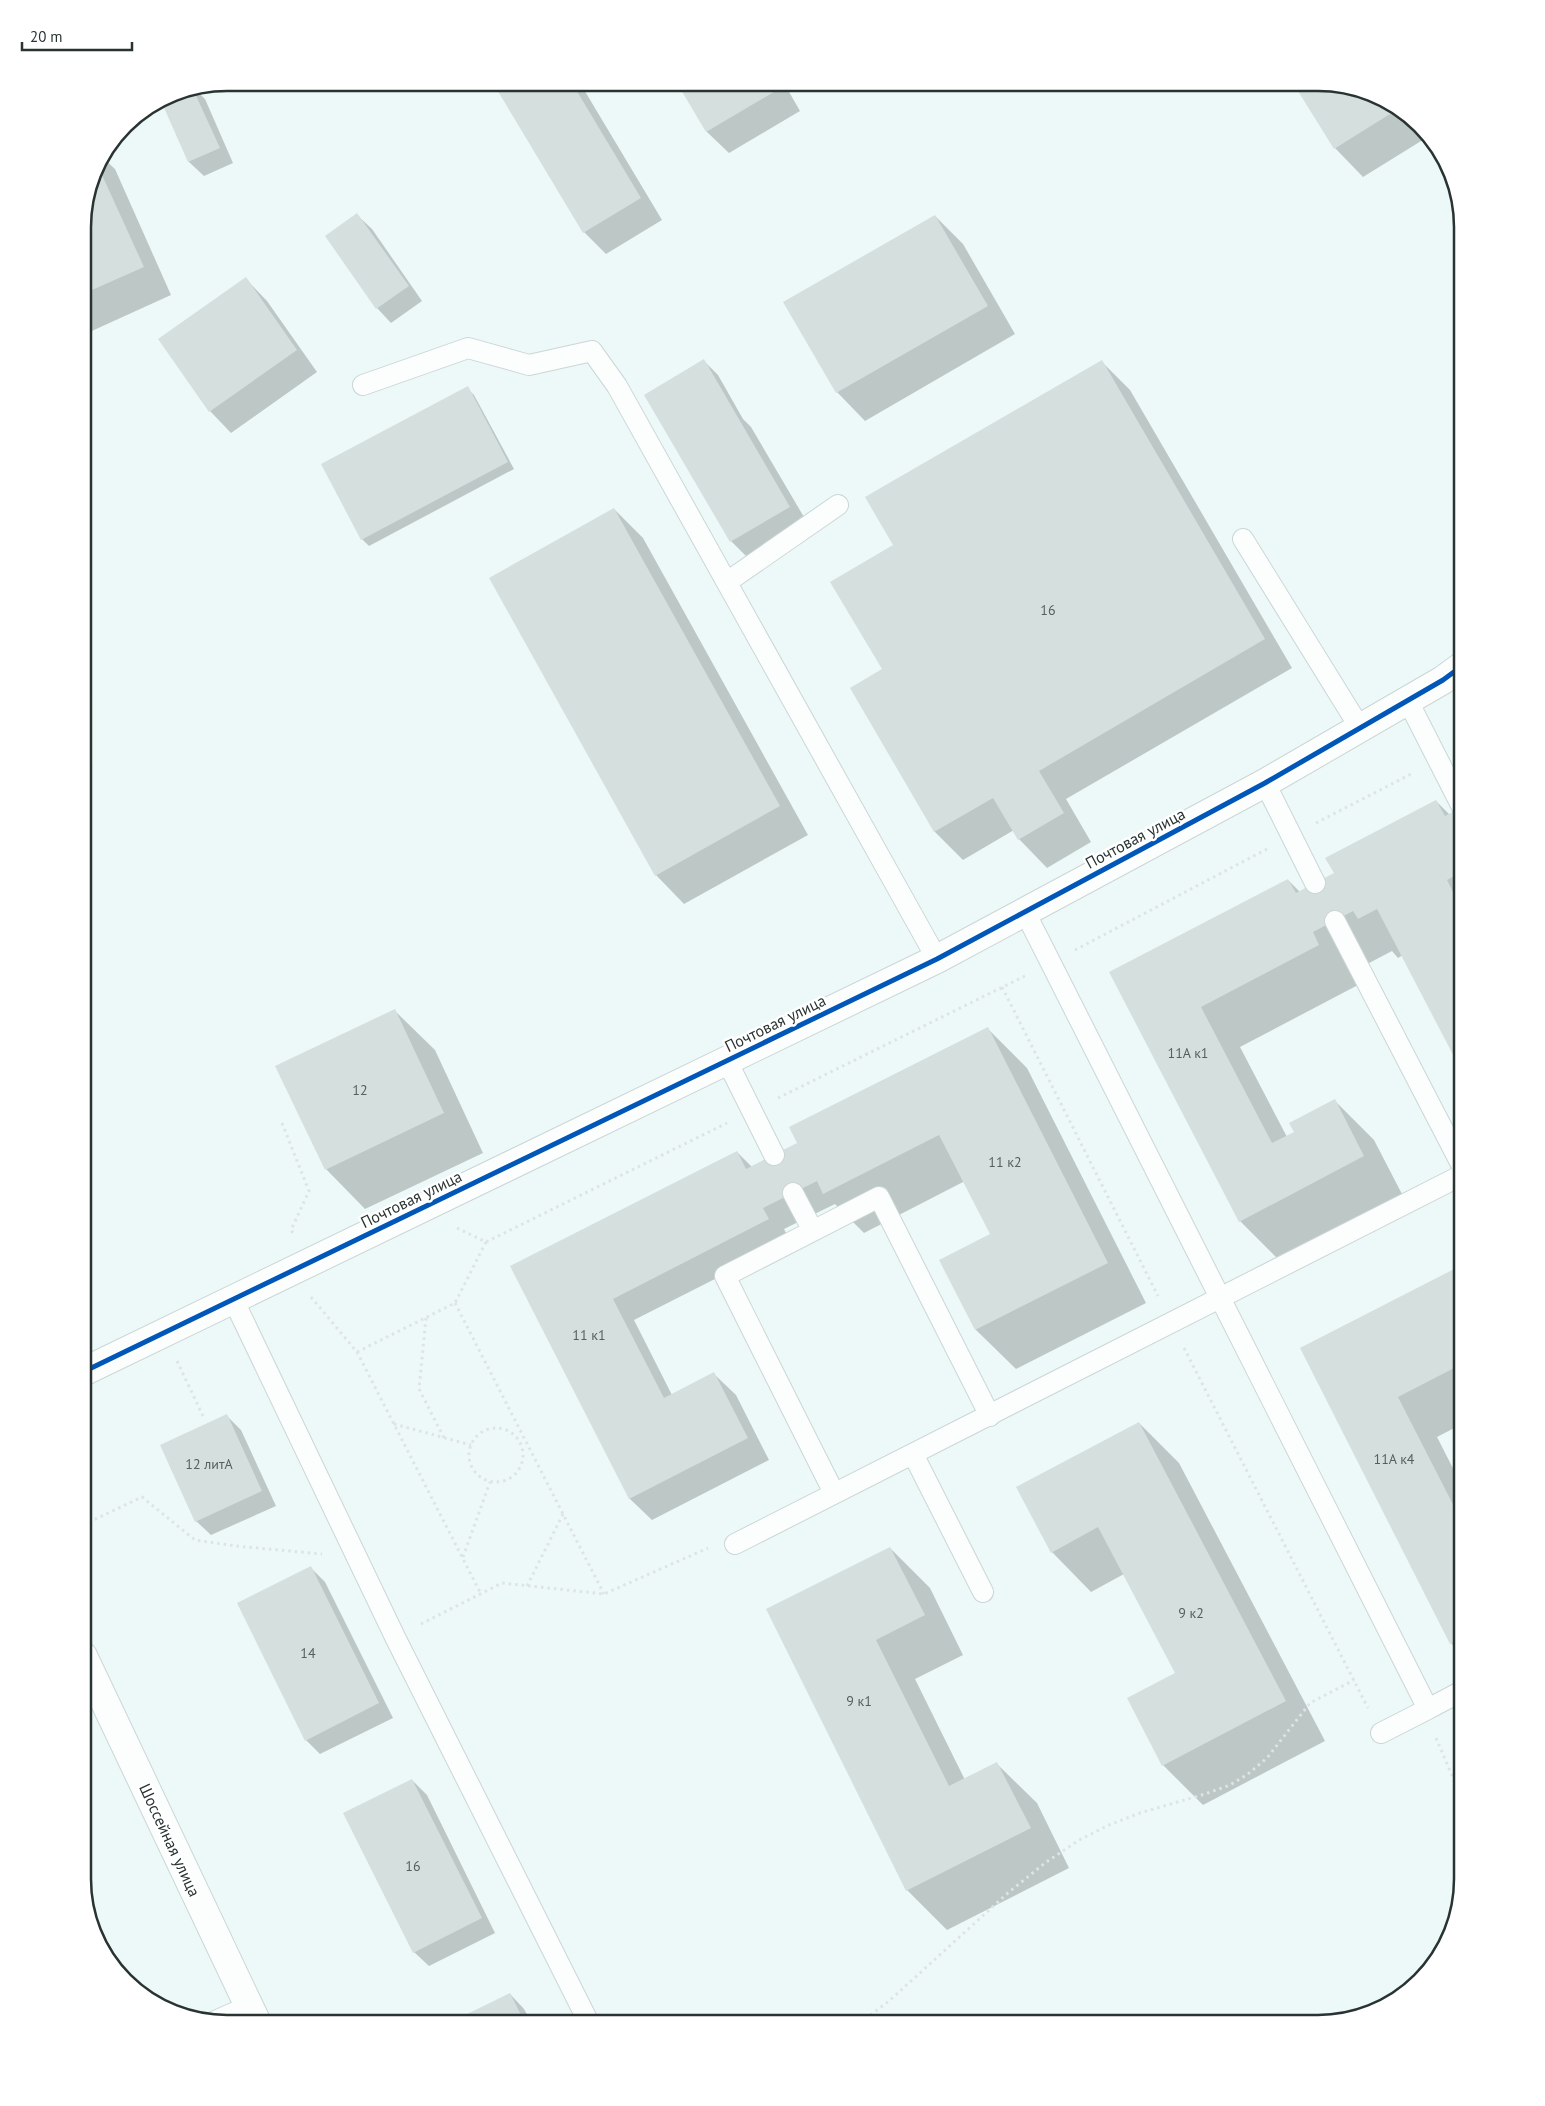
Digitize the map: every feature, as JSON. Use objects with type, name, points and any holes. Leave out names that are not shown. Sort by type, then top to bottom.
[{"type":"street","name":"Почтовая улица","points":[[91,1368],[937,959],[1264,783],[1454,672]]},
{"type":"street","name":"Шоссейная улица","points":[[91,1675],[253,2014]]},
{"type":"lane","points":[[363,385],[468,348],[528,364],[592,351],[617,386],[937,959]]},
{"type":"lane","points":[[727,582],[838,505]]},
{"type":"lane","points":[[1243,539],[1360,728]]},
{"type":"lane","points":[[1408,700],[1454,791]]},
{"type":"lane","points":[[1264,783],[1315,883]]},
{"type":"lane","points":[[1025,912],[1428,1709]]},
{"type":"lane","points":[[1335,921],[1454,1151]]},
{"type":"lane","points":[[727,1060],[774,1155]]},
{"type":"lane","points":[[735,1544],[990,1416],[1454,1178]]},
{"type":"lane","points":[[793,1193],[813,1231]]},
{"type":"lane","points":[[834,1493],[725,1276],[879,1198],[990,1416]]},
{"type":"lane","points":[[233,1299],[396,1637],[585,2014]]},
{"type":"lane","points":[[913,1454],[983,1592]]},
{"type":"lane","points":[[1381,1733],[1454,1695]]},
{"type":"path","points":[[1002,987],[1381,1733]]},
{"type":"path","points":[[282,1123],[309,1192],[291,1230],[306,1264]]},
{"type":"path","points":[[357,1352],[456,1303],[486,1242]]},
{"type":"path","points":[[307,1293],[357,1352],[481,1594]]},
{"type":"path","points":[[456,1303],[604,1594]]},
{"type":"path","points":[[426,1318],[419,1389],[444,1438]]},
{"type":"path","points":[[175,1356],[202,1416]]},
{"type":"path","points":[[394,1424],[471,1445]]},
{"type":"path","points":[[496,1428],[511,1432],[521,1445],[523,1460],[517,1473],[505,1482],[490,1482],[476,1475],[469,1460],[471,1445],[481,1432],[496,1428]]},
{"type":"path","points":[[521,1445],[526,1442]]},
{"type":"path","points":[[463,1558],[490,1482]]},
{"type":"path","points":[[91,1521],[142,1497],[195,1540],[236,1546],[357,1557]]},
{"type":"path","points":[[527,1586],[564,1514]]},
{"type":"path","points":[[396,1637],[502,1583],[604,1594],[704,1548],[735,1544]]},
{"type":"path","points":[[871,2015],[889,2001],[1009,1892],[1045,1863],[1079,1840],[1109,1825],[1140,1813],[1230,1785],[1248,1774],[1267,1758],[1310,1703],[1354,1680]]},
{"type":"path","points":[[1428,1709],[1439,1746],[1454,1781]]},
{"type":"building","points":[[498,91],[577,91],[641,198],[583,233]]},
{"type":"building","points":[[682,91],[775,91],[706,132]]},
{"type":"building","points":[[1299,92],[1344,94],[1361,98],[1391,113],[1334,149]]},
{"type":"building","points":[[196,95],[220,148],[188,162],[164,107]]},
{"type":"building","points":[[102,175],[144,267],[92,290],[92,210]]},
{"type":"building","points":[[357,213],[409,286],[376,309],[325,236]]},
{"type":"building","points":[[935,215],[988,306],[836,393],[783,302]]},
{"type":"building","points":[[246,277],[297,350],[209,412],[158,339]]},
{"type":"building","points":[[704,359],[790,507],[730,542],[644,395]]},
{"type":"building","points":[[1102,360],[1265,639],[1039,771],[1064,813],[1018,840],[993,798],[934,832],[850,688],[882,669],[830,582],[893,545],[865,497]]},
{"type":"building","points":[[468,386],[508,462],[361,540],[321,464]]},
{"type":"building","points":[[614,508],[780,806],[655,876],[489,578]]},
{"type":"building","points":[[1436,800],[1445,816],[1454,811],[1454,876],[1447,880],[1454,894],[1454,1057],[1377,909],[1358,919],[1353,911],[1313,932],[1319,945],[1201,1007],[1272,1143],[1294,1132],[1289,1123],[1335,1099],[1364,1156],[1239,1222],[1109,972],[1288,879],[1296,893],[1334,873],[1325,858]]},
{"type":"building","points":[[395,1009],[444,1113],[325,1170],[275,1066]]},
{"type":"building","points":[[988,1027],[1108,1263],[975,1330],[939,1260],[990,1234],[939,1135],[823,1194],[817,1181],[763,1208],[769,1219],[613,1299],[664,1398],[714,1372],[748,1438],[629,1499],[510,1266],[737,1151],[746,1169],[797,1143],[789,1127]]},
{"type":"building","points":[[1454,1269],[1454,1368],[1398,1397],[1454,1506],[1454,1642],[1450,1644],[1300,1348]]},
{"type":"building","points":[[227,1414],[262,1491],[195,1522],[160,1445]]},
{"type":"building","points":[[1139,1422],[1286,1701],[1162,1766],[1127,1698],[1175,1673],[1098,1527],[1051,1553],[1016,1487]]},
{"type":"building","points":[[890,1547],[925,1615],[876,1640],[949,1786],[997,1762],[1031,1828],[906,1891],[766,1609]]},
{"type":"building","points":[[311,1566],[379,1703],[305,1741],[237,1603]]},
{"type":"building","points":[[412,1779],[482,1918],[413,1953],[343,1813]]},
{"type":"building","points":[[510,1993],[521,2014],[467,2014]]},
{"type":"cycle path","points":[[91,1368],[937,959],[1265,783],[1454,672]]}]
